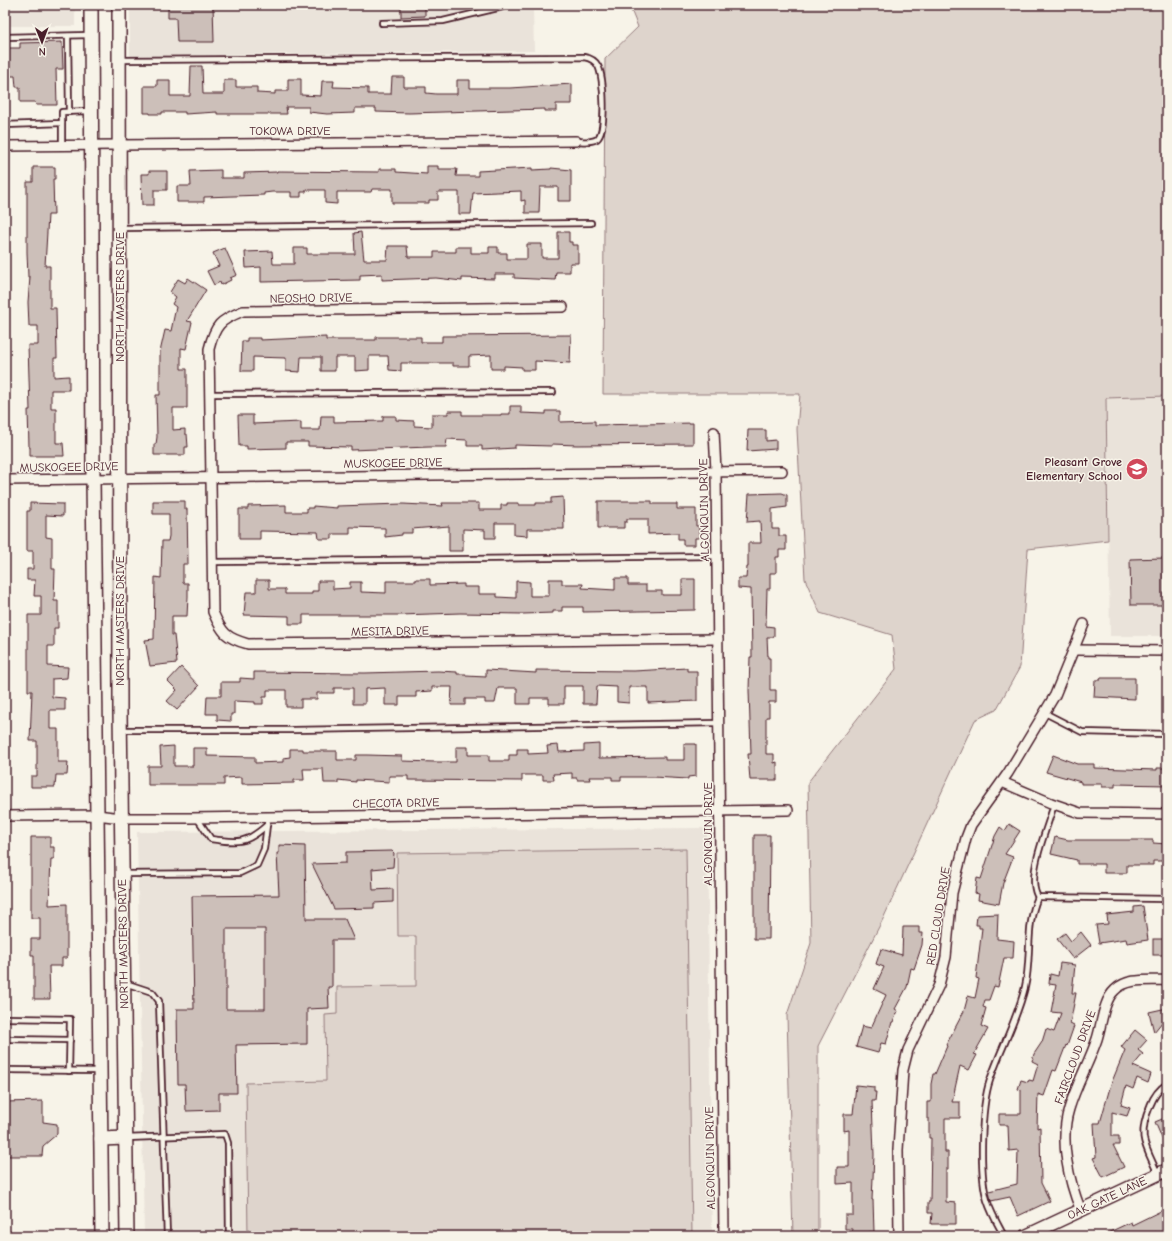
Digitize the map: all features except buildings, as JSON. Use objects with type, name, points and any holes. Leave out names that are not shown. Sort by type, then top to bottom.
[{"type":"main road","name":"NORTH MASTERS DRIVE","points":[[91,5],[93,478],[102,1236]]},
{"type":"main road","name":"NORTH MASTERS DRIVE","points":[[119,5],[120,730],[127,1236]]},
{"type":"main road","points":[[101,1139],[126,1138]]},
{"type":"street","name":"TOKOWA DRIVE","points":[[5,146],[62,144],[576,141]]},
{"type":"street","name":"NEOSHO DRIVE","points":[[212,477],[209,349],[213,331],[225,318],[243,311],[563,307]]},
{"type":"street","name":"ALGONQUIN DRIVE","points":[[714,432],[716,471],[724,1236]]},
{"type":"street","name":"MUSKOGEE DRIVE","points":[[5,480],[782,471]]},
{"type":"street","name":"MESITA DRIVE","points":[[212,477],[213,612],[220,630],[232,640],[248,644],[718,640]]},
{"type":"street","name":"RED CLOUD DRIVE","points":[[899,1236],[898,1150],[903,1070],[908,1050],[939,985],[946,957],[952,893],[966,838],[971,825],[1002,782],[1055,695],[1075,650],[1084,624]]},
{"type":"street","points":[[1075,650],[1167,651]]},
{"type":"street","points":[[1002,782],[1054,804],[1080,813],[1167,814]]},
{"type":"street","name":"CHECOTA DRIVE","points":[[5,816],[97,814],[121,818],[197,817],[267,821],[788,810]]},
{"type":"street","name":"FAIRCLOUD DRIVE","points":[[1081,1211],[1072,1187],[1068,1166],[1066,1133],[1068,1110],[1097,1039],[1107,1003],[1114,991],[1127,982],[1167,980]]},
{"type":"street","name":"OAK GATE LANE","points":[[1026,1236],[1162,1172]]},
{"type":"lane","points":[[382,23],[443,21],[502,8],[506,5]]},
{"type":"lane","points":[[5,37],[91,35]]},
{"type":"lane","points":[[68,36],[69,112]]},
{"type":"lane","points":[[120,60],[584,57],[592,59],[598,66],[602,78],[603,121],[602,130],[598,138],[591,141],[576,141]]},
{"type":"lane","points":[[62,144],[62,112],[92,111]]},
{"type":"lane","points":[[5,124],[62,123]]},
{"type":"lane","points":[[120,228],[591,223]]},
{"type":"lane","points":[[210,394],[553,392]]},
{"type":"lane","points":[[213,562],[717,556]]},
{"type":"lane","points":[[1045,713],[1082,732],[1167,734]]},
{"type":"lane","points":[[120,730],[293,730],[719,723]]},
{"type":"lane","points":[[1038,897],[1034,890],[1035,867],[1054,804]]},
{"type":"lane","points":[[197,817],[211,839],[233,842],[253,837],[267,821]]},
{"type":"lane","points":[[122,874],[240,872],[257,866],[264,849],[267,821]]},
{"type":"lane","points":[[1038,897],[1167,899]]},
{"type":"lane","points":[[1004,1236],[993,1216],[984,1190],[984,1101],[990,1080],[1013,1025],[1026,985],[1030,928],[1033,908],[1038,897]]},
{"type":"lane","points":[[124,983],[152,992],[159,1001],[162,1137],[167,1236]]},
{"type":"lane","points":[[5,1018],[70,1019],[69,1071]]},
{"type":"lane","points":[[5,1039],[70,1040]]},
{"type":"lane","points":[[5,1070],[100,1071]]},
{"type":"lane","points":[[1162,1172],[1143,1138],[1143,1123],[1158,1093],[1167,1084]]},
{"type":"lane","points":[[126,1138],[225,1134],[228,1143],[229,1236]]},
{"type":"shaded area","points":[[5,5],[75,5],[75,26],[5,26]]},
{"type":"shaded area","points":[[130,5],[537,5],[533,9],[534,51],[130,56]]},
{"type":"shaded area","points":[[629,5],[1167,5],[1167,396],[1106,398],[1108,540],[1028,549],[1020,667],[996,710],[975,720],[883,919],[818,1046],[818,1236],[793,1236],[787,1015],[811,943],[808,782],[896,669],[892,635],[820,613],[805,579],[797,429],[800,394],[603,394],[605,59],[638,27]]},
{"type":"shaded area","name":"Pleasant Grove Elementary School","points":[[1167,396],[1167,636],[1110,636],[1106,398]]},
{"type":"shaded area","points":[[707,828],[712,1236],[144,1236],[137,832]]},
{"type":"shaded area","points":[[686,849],[692,1236],[248,1236],[246,1083],[326,1081],[325,1015],[337,1014],[337,987],[416,986],[416,936],[398,936],[397,853]]},
{"type":"place","name":"Pleasant Grove Elementary School","points":[[1137,469]]}]
